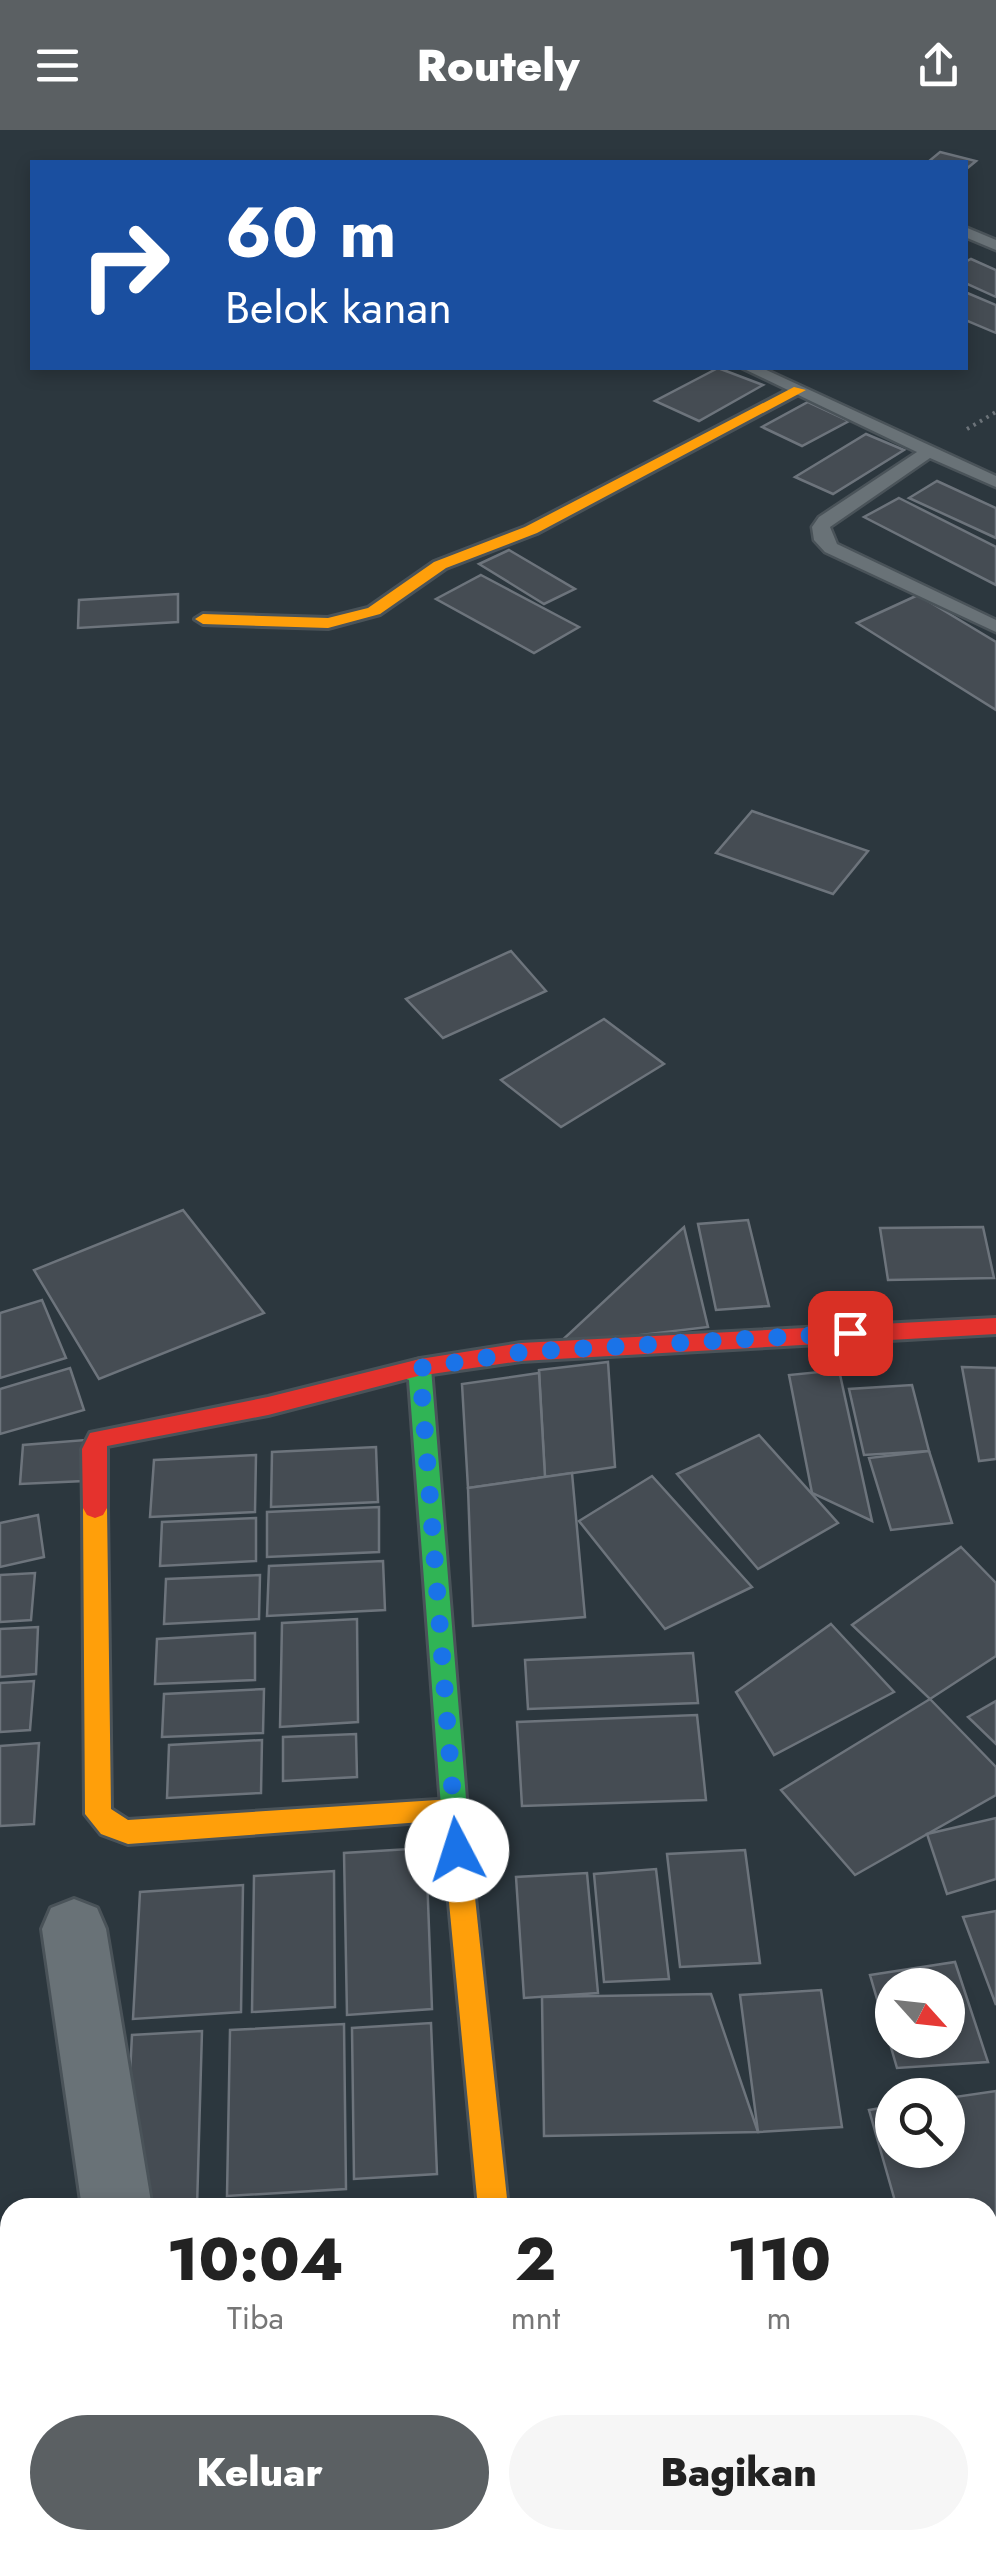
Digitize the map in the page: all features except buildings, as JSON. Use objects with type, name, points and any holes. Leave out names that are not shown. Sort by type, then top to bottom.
[{"type":"street","points":[[204,620],[328,623],[360,616],[440,564],[531,530],[799,390]]},
{"type":"street","points":[[453,1810],[128,1832],[110,1826],[98,1814],[96,1442],[104,1436],[268,1406],[420,1368],[522,1352],[996,1326]]},
{"type":"street","points":[[420,1368],[453,1810],[491,2198]]},
{"type":"street","points":[[74,1929],[114,2198]]},
{"type":"lane","points":[[968,232],[996,246]]},
{"type":"lane","points":[[754,370],[996,482]]},
{"type":"lane","points":[[931,450],[826,521],[821,534],[831,548],[996,627]]},
{"type":"traffic: fast","points":[[409,1371],[420,1368],[458,1860]]},
{"type":"traffic: slow","points":[[203,619],[328,623],[374,611],[440,565],[531,530],[799,390]]},
{"type":"traffic: slow","points":[[95,1508],[98,1814],[110,1826],[128,1832],[453,1811]]},
{"type":"traffic: slow","points":[[458,1860],[492,2198]]},
{"type":"traffic: jam","points":[[420,1368],[521,1352],[996,1326]]},
{"type":"traffic: jam","points":[[95,1508],[94,1449],[98,1439],[268,1406],[409,1371]]},
{"type":"route","points":[[457,1850],[420,1368],[522,1352],[850,1333]]}]
